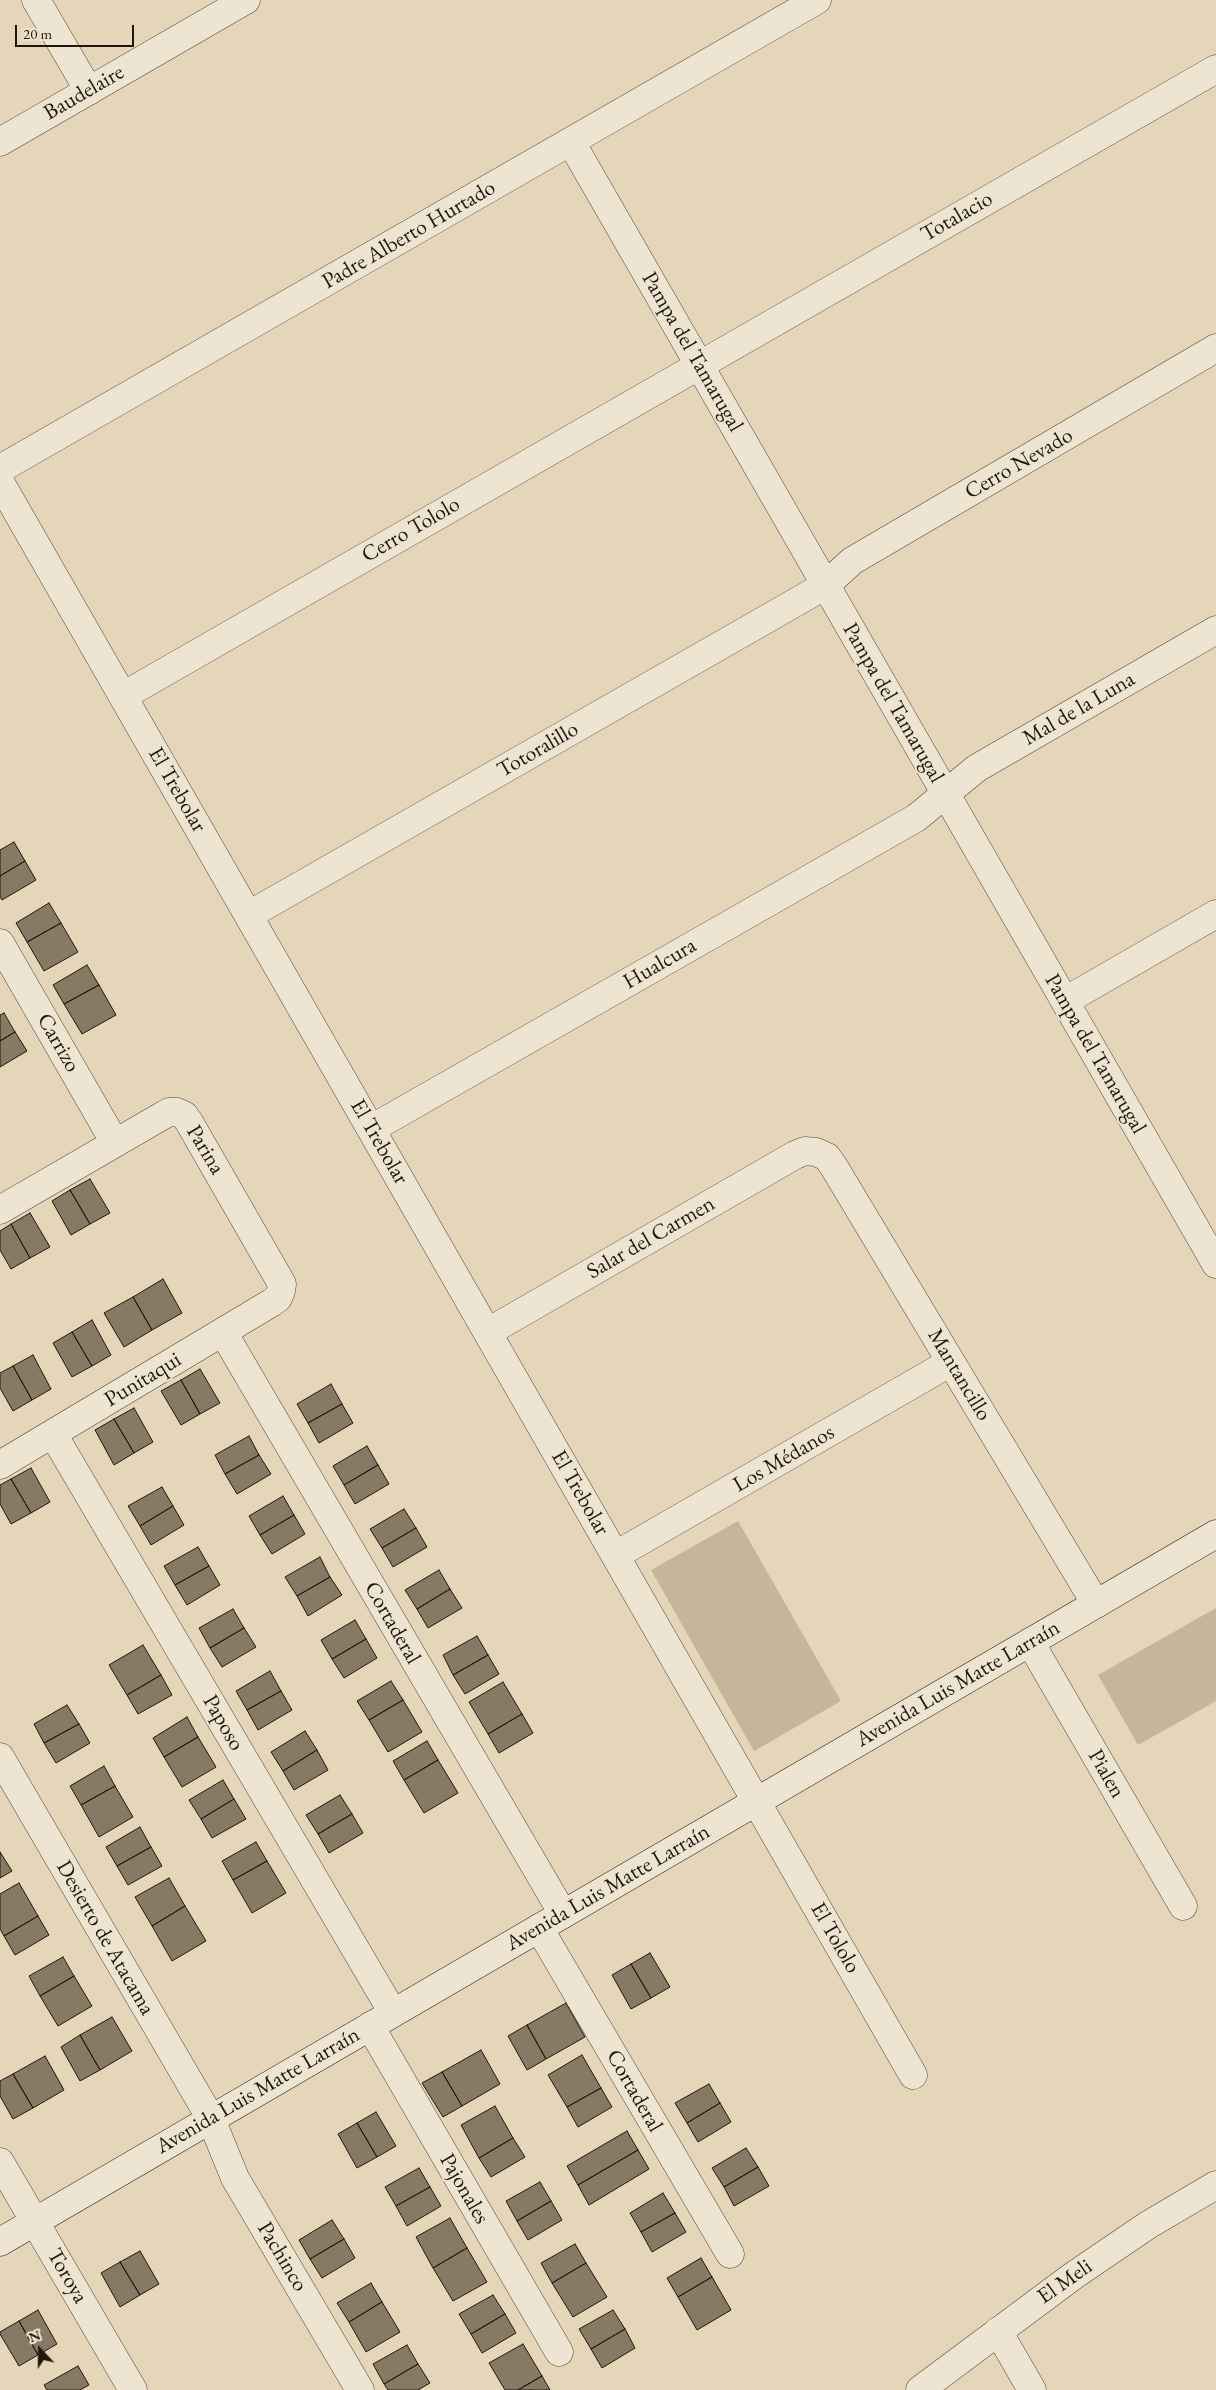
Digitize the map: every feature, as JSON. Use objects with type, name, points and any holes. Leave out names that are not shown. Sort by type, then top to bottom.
[{"type":"street","points":[[36,0],[89,91]]},
{"type":"street","name":"Baudelaire","points":[[0,142],[246,0]]},
{"type":"street","name":"Padre Alberto Hurtado","points":[[0,470],[817,0]]},
{"type":"street","name":"Totalacio","points":[[699,364],[1216,69]]},
{"type":"street","name":"Pampa del Tamarugal","points":[[571,142],[1216,1264]]},
{"type":"street","name":"Cerro Nevado","points":[[826,585],[852,561],[1216,348]]},
{"type":"street","name":"Cerro Tololo","points":[[123,696],[699,364]]},
{"type":"street","name":"El Trebolar","points":[[0,482],[758,1801]]},
{"type":"street","name":"Totoralillo","points":[[249,915],[826,585]]},
{"type":"street","name":"Mal de la Luna","points":[[946,793],[977,768],[1216,630]]},
{"type":"street","name":"Hualcura","points":[[371,1129],[916,818],[946,793]]},
{"type":"street","points":[[1065,1001],[1216,914]]},
{"type":"street","name":"Carrizo","points":[[0,943],[115,1143]]},
{"type":"street","name":"Parina","points":[[0,1210],[169,1112],[178,1112],[184,1115],[279,1277],[282,1291]]},
{"type":"street","name":"Salar del Carmen","points":[[488,1332],[796,1155],[805,1151],[816,1152]]},
{"type":"street","name":"Mantancillo","points":[[816,1152],[827,1157],[834,1167],[1096,1604]]},
{"type":"street","name":"Punitaqui","points":[[0,1465],[271,1303],[278,1298],[282,1291]]},
{"type":"street","name":"Cortaderal","points":[[222,1332],[563,1914]]},
{"type":"street","name":"Los Médanos","points":[[616,1555],[951,1362]]},
{"type":"street","name":"Paposo","points":[[53,1434],[393,2013]]},
{"type":"street","name":"Avenida Luis Matte Larraín","points":[[0,2242],[1216,1534]]},
{"type":"street","name":"Pialen","points":[[1030,1642],[1183,1906]]},
{"type":"street","name":"Desierto de Atacama","points":[[0,1758],[211,2119]]},
{"type":"street","name":"El Tololo","points":[[758,1801],[913,2076]]},
{"type":"street","name":"Cortaderal","points":[[539,1928],[730,2254]]},
{"type":"street","name":"Pajonales","points":[[370,2026],[559,2352]]},
{"type":"street","name":"Pachinco","points":[[211,2119],[235,2178],[360,2390]]},
{"type":"street","name":"Toroya","points":[[0,2162],[134,2390]]},
{"type":"street","name":"El Meli","points":[[920,2390],[1088,2266],[1216,2185]]},
{"type":"street","points":[[998,2331],[1032,2390]]},
{"type":"shaded area","points":[[738,1521],[841,1701],[754,1751],[651,1570]]},
{"type":"shaded area","points":[[1216,1608],[1216,1701],[1138,1745],[1098,1675]]},
{"type":"building","points":[[14,842],[25,861],[0,876],[0,850]]},
{"type":"building","points":[[25,861],[36,880],[2,900],[0,897],[0,876]]},
{"type":"building","points":[[49,903],[61,923],[27,942],[16,923]]},
{"type":"building","points":[[61,923],[78,952],[44,971],[27,942]]},
{"type":"building","points":[[87,965],[99,985],[64,1004],[53,985]]},
{"type":"building","points":[[99,985],[116,1015],[82,1034],[64,1004]]},
{"type":"building","points":[[4,1013],[15,1032],[0,1041],[0,1015]]},
{"type":"building","points":[[15,1032],[27,1051],[0,1067],[0,1041]]},
{"type":"building","points":[[90,1179],[110,1213],[90,1224],[70,1190]]},
{"type":"building","points":[[70,1190],[90,1224],[71,1235],[52,1201]]},
{"type":"building","points":[[30,1213],[50,1247],[30,1258],[11,1224]]},
{"type":"building","points":[[11,1224],[30,1258],[11,1269],[0,1250],[0,1231]]},
{"type":"building","points":[[163,1279],[182,1313],[152,1330],[133,1297]]},
{"type":"building","points":[[133,1297],[152,1330],[124,1347],[104,1313]]},
{"type":"building","points":[[92,1320],[111,1355],[92,1366],[72,1332]]},
{"type":"building","points":[[72,1332],[92,1366],[72,1377],[53,1343]]},
{"type":"building","points":[[33,1355],[51,1389],[32,1400],[13,1366]]},
{"type":"building","points":[[13,1366],[32,1400],[13,1411],[0,1388],[0,1373]]},
{"type":"building","points":[[200,1369],[220,1403],[200,1414],[181,1380]]},
{"type":"building","points":[[181,1380],[200,1414],[181,1425],[161,1391]]},
{"type":"building","points":[[331,1384],[342,1404],[308,1423],[297,1404]]},
{"type":"building","points":[[342,1404],[353,1423],[319,1443],[308,1423]]},
{"type":"building","points":[[134,1408],[153,1442],[134,1453],[114,1419]]},
{"type":"building","points":[[114,1419],[134,1453],[114,1465],[95,1430]]},
{"type":"building","points":[[249,1436],[259,1455],[225,1474],[215,1455]]},
{"type":"building","points":[[367,1446],[378,1465],[344,1485],[333,1466]]},
{"type":"building","points":[[259,1455],[271,1474],[237,1494],[225,1474]]},
{"type":"building","points":[[378,1465],[389,1484],[355,1504],[344,1485]]},
{"type":"building","points":[[31,1468],[50,1502],[31,1513],[11,1479]]},
{"type":"building","points":[[11,1479],[31,1513],[11,1524],[0,1504],[0,1485]]},
{"type":"building","points":[[162,1487],[173,1506],[140,1526],[128,1506]]},
{"type":"building","points":[[283,1496],[294,1515],[260,1535],[249,1516]]},
{"type":"building","points":[[173,1506],[184,1525],[151,1545],[140,1526]]},
{"type":"building","points":[[404,1509],[416,1528],[382,1548],[370,1529]]},
{"type":"building","points":[[294,1515],[305,1534],[272,1554],[260,1535]]},
{"type":"building","points":[[416,1528],[427,1547],[393,1567],[382,1548]]},
{"type":"building","points":[[198,1547],[209,1566],[175,1585],[164,1566]]},
{"type":"building","points":[[320,1557],[330,1577],[297,1596],[285,1577]]},
{"type":"building","points":[[209,1566],[220,1585],[187,1605],[175,1585]]},
{"type":"building","points":[[439,1570],[450,1589],[417,1609],[405,1590]]},
{"type":"building","points":[[330,1577],[342,1595],[308,1616],[297,1596]]},
{"type":"building","points":[[450,1589],[462,1608],[428,1628],[417,1609]]},
{"type":"building","points":[[233,1609],[244,1628],[210,1648],[199,1628]]},
{"type":"building","points":[[355,1620],[366,1639],[332,1659],[321,1640]]},
{"type":"building","points":[[244,1628],[256,1647],[222,1667],[210,1648]]},
{"type":"building","points":[[477,1636],[488,1655],[453,1675],[443,1655]]},
{"type":"building","points":[[366,1639],[377,1658],[344,1678],[332,1659]]},
{"type":"building","points":[[143,1645],[161,1675],[127,1695],[109,1665]]},
{"type":"building","points":[[488,1655],[499,1674],[465,1694],[453,1675]]},
{"type":"building","points":[[270,1671],[281,1691],[247,1710],[236,1691]]},
{"type":"building","points":[[161,1675],[172,1695],[138,1714],[127,1695]]},
{"type":"building","points":[[391,1681],[403,1700],[369,1720],[357,1701]]},
{"type":"building","points":[[503,1682],[522,1714],[488,1734],[469,1702]]},
{"type":"building","points":[[281,1691],[292,1710],[258,1730],[247,1710]]},
{"type":"building","points":[[403,1700],[422,1732],[388,1752],[369,1720]]},
{"type":"building","points":[[67,1705],[79,1724],[44,1743],[34,1724]]},
{"type":"building","points":[[522,1714],[533,1733],[499,1753],[488,1734]]},
{"type":"building","points":[[187,1717],[198,1737],[164,1757],[153,1738]]},
{"type":"building","points":[[79,1724],[90,1743],[56,1763],[44,1743]]},
{"type":"building","points":[[305,1731],[317,1750],[283,1771],[271,1752]]},
{"type":"building","points":[[198,1737],[216,1767],[182,1787],[164,1757]]},
{"type":"building","points":[[427,1741],[438,1760],[404,1780],[393,1761]]},
{"type":"building","points":[[317,1750],[328,1770],[294,1790],[283,1771]]},
{"type":"building","points":[[438,1760],[458,1793],[424,1813],[404,1780]]},
{"type":"building","points":[[104,1766],[115,1786],[81,1805],[70,1786]]},
{"type":"building","points":[[223,1780],[234,1799],[201,1819],[189,1800]]},
{"type":"building","points":[[115,1786],[133,1817],[99,1837],[81,1805]]},
{"type":"building","points":[[340,1795],[352,1814],[318,1834],[306,1815]]},
{"type":"building","points":[[234,1799],[246,1819],[212,1838],[201,1819]]},
{"type":"building","points":[[352,1814],[363,1833],[329,1853],[318,1834]]},
{"type":"building","points":[[140,1827],[151,1847],[117,1866],[106,1847]]},
{"type":"building","points":[[256,1842],[267,1861],[233,1880],[222,1861]]},
{"type":"building","points":[[151,1847],[162,1866],[128,1885],[117,1866]]},
{"type":"building","points":[[0,1852],[12,1871],[0,1878]]},
{"type":"building","points":[[267,1861],[286,1893],[252,1913],[233,1880]]},
{"type":"building","points":[[169,1878],[185,1906],[152,1926],[135,1897]]},
{"type":"building","points":[[19,1883],[38,1916],[4,1936],[0,1929],[0,1894]]},
{"type":"building","points":[[185,1906],[206,1941],[172,1961],[152,1926]]},
{"type":"building","points":[[38,1916],[49,1935],[15,1955],[4,1936]]},
{"type":"building","points":[[650,1953],[670,1987],[651,1998],[631,1964]]},
{"type":"building","points":[[63,1957],[74,1976],[40,1996],[29,1976]]},
{"type":"building","points":[[631,1964],[651,1998],[631,2009],[612,1975]]},
{"type":"building","points":[[74,1976],[92,2006],[58,2026],[40,1996]]},
{"type":"building","points":[[566,2003],[585,2037],[546,2059],[527,2025]]},
{"type":"building","points":[[112,2017],[132,2051],[100,2070],[80,2035]]},
{"type":"building","points":[[527,2025],[546,2059],[527,2070],[508,2036]]},
{"type":"building","points":[[80,2035],[100,2070],[80,2081],[61,2047]]},
{"type":"building","points":[[481,2050],[500,2084],[462,2106],[442,2072]]},
{"type":"building","points":[[582,2055],[601,2088],[567,2107],[548,2075]]},
{"type":"building","points":[[45,2056],[64,2090],[33,2108],[13,2074]]},
{"type":"building","points":[[442,2072],[462,2106],[443,2117],[422,2083]]},
{"type":"building","points":[[13,2074],[33,2108],[13,2119],[0,2096],[0,2081]]},
{"type":"building","points":[[709,2084],[720,2103],[687,2123],[675,2103]]},
{"type":"building","points":[[601,2088],[612,2107],[578,2127],[567,2107]]},
{"type":"building","points":[[720,2103],[731,2122],[698,2142],[687,2123]]},
{"type":"building","points":[[495,2106],[513,2138],[479,2158],[461,2125]]},
{"type":"building","points":[[376,2112],[396,2146],[377,2157],[357,2123]]},
{"type":"building","points":[[357,2123],[377,2157],[357,2168],[338,2134]]},
{"type":"building","points":[[627,2131],[638,2150],[578,2185],[567,2166]]},
{"type":"building","points":[[513,2138],[525,2157],[491,2177],[479,2158]]},
{"type":"building","points":[[746,2148],[758,2167],[724,2187],[712,2168]]},
{"type":"building","points":[[638,2150],[649,2169],[589,2205],[578,2185]]},
{"type":"building","points":[[758,2167],[769,2186],[734,2206],[724,2187]]},
{"type":"building","points":[[419,2168],[430,2187],[396,2206],[385,2187]]},
{"type":"building","points":[[540,2182],[551,2201],[517,2221],[506,2201]]},
{"type":"building","points":[[430,2187],[441,2206],[407,2226],[396,2206]]},
{"type":"building","points":[[663,2193],[675,2213],[641,2232],[630,2213]]},
{"type":"building","points":[[551,2201],[562,2220],[528,2240],[517,2221]]},
{"type":"building","points":[[675,2213],[686,2232],[652,2252],[641,2232]]},
{"type":"building","points":[[450,2218],[467,2248],[433,2268],[416,2237]]},
{"type":"building","points":[[332,2220],[344,2239],[310,2259],[299,2240]]},
{"type":"building","points":[[344,2239],[355,2258],[322,2278],[310,2259]]},
{"type":"building","points":[[575,2244],[586,2263],[552,2283],[541,2263]]},
{"type":"building","points":[[467,2248],[487,2282],[453,2301],[433,2268]]},
{"type":"building","points":[[140,2251],[159,2284],[140,2295],[120,2262]]},
{"type":"building","points":[[701,2258],[712,2277],[678,2297],[667,2278]]},
{"type":"building","points":[[120,2262],[140,2295],[120,2307],[101,2273]]},
{"type":"building","points":[[586,2263],[607,2297],[573,2317],[552,2283]]},
{"type":"building","points":[[712,2277],[731,2310],[697,2330],[678,2297]]},
{"type":"building","points":[[371,2283],[382,2302],[349,2322],[337,2303]]},
{"type":"building","points":[[493,2295],[505,2314],[471,2334],[459,2314]]},
{"type":"building","points":[[382,2302],[400,2332],[366,2352],[349,2322]]},
{"type":"building","points":[[38,2310],[57,2344],[38,2355],[19,2321]]},
{"type":"building","points":[[613,2310],[625,2329],[591,2349],[579,2329]]},
{"type":"building","points":[[505,2314],[516,2333],[482,2353],[471,2334]]},
{"type":"building","points":[[19,2321],[38,2355],[19,2366],[0,2332]]},
{"type":"building","points":[[625,2329],[635,2348],[602,2368],[591,2349]]},
{"type":"building","points":[[523,2344],[542,2376],[518,2390],[505,2390],[489,2363]]},
{"type":"building","points":[[407,2345],[418,2364],[384,2384],[373,2364]]},
{"type":"building","points":[[418,2364],[430,2383],[418,2390],[388,2390],[384,2384]]},
{"type":"building","points":[[78,2366],[89,2385],[80,2390],[47,2390],[44,2385]]},
{"type":"building","points":[[542,2376],[550,2390],[518,2390]]}]
